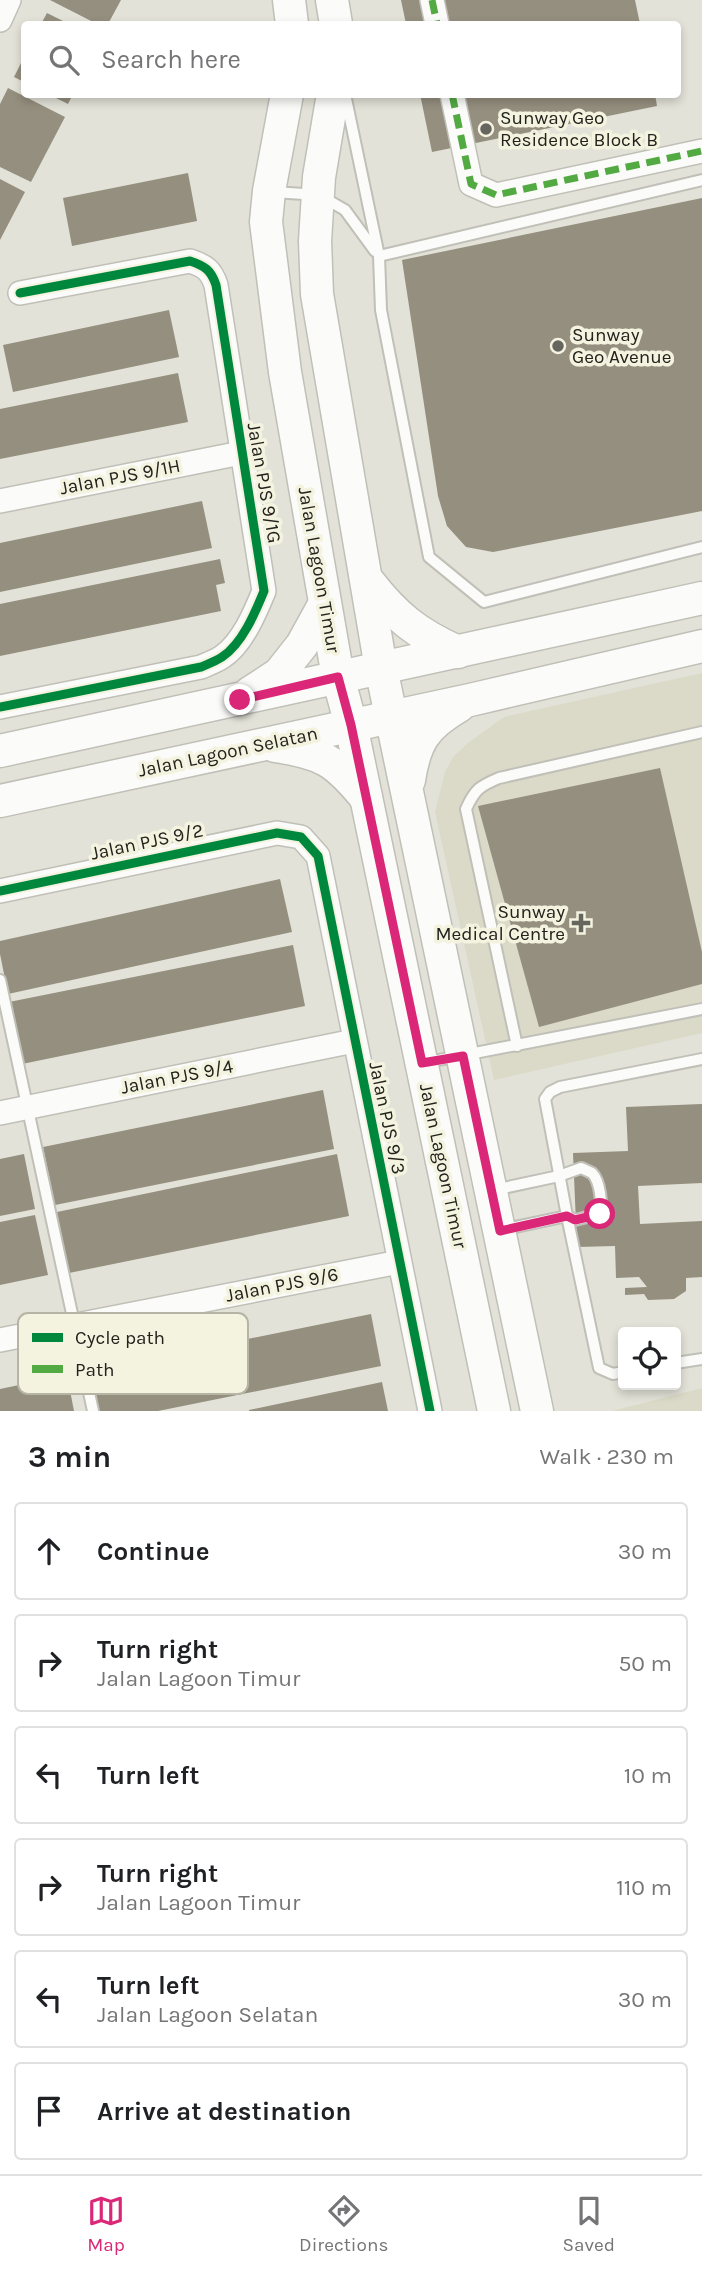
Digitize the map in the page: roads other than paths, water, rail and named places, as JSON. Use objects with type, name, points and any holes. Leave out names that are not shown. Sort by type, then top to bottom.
[{"type":"main road","points":[[289,0],[292,21]]},
{"type":"main road","points":[[332,0],[336,21]]},
{"type":"main road","name":"Jalan Lagoon Timur","points":[[286,98],[266,222],[285,372],[338,677],[367,799],[494,1411]]},
{"type":"main road","points":[[332,98],[322,153],[315,241],[317,294],[381,668],[537,1411]]},
{"type":"main road","points":[[367,580],[387,607],[410,627],[458,652]]},
{"type":"main road","points":[[0,751],[458,652],[700,596]]},
{"type":"main road","points":[[240,700],[279,674],[302,645],[324,605]]},
{"type":"main road","name":"Jalan Lagoon Selatan","points":[[0,801],[470,700],[702,646]]},
{"type":"main road","points":[[408,788],[413,754],[422,736],[439,718],[470,700]]},
{"type":"main road","points":[[266,745],[298,750],[328,761],[346,774],[367,799]]},
{"type":"street","points":[[0,20],[9,0]]},
{"type":"street","points":[[432,0],[436,21]]},
{"type":"street","points":[[453,98],[471,184],[496,195],[702,151]]},
{"type":"street","name":"Jalan PJS 9/1G","points":[[0,707],[201,667],[221,658],[233,648],[264,591],[216,285],[211,272],[190,261],[20,293]]},
{"type":"street","name":"Jalan PJS 9/1H","points":[[0,501],[241,453]]},
{"type":"street","name":"Jalan PJS 9/2","points":[[0,891],[277,833],[301,837]]},
{"type":"street","name":"Jalan PJS 9/3","points":[[301,837],[318,856],[430,1411]]},
{"type":"street","name":"Jalan PJS 9/4","points":[[0,1112],[354,1041]]},
{"type":"street","name":"Jalan PJS 9/6","points":[[141,1313],[399,1262]]},
{"type":"street","name":"Jalan PJS 9/6","points":[[0,1340],[18,1337]]},
{"type":"lane","points":[[346,98],[379,256],[381,310],[429,557],[485,601],[702,547]]},
{"type":"lane","points":[[379,256],[702,180]]},
{"type":"lane","points":[[269,191],[319,195],[345,210],[379,256]]},
{"type":"lane","points":[[517,1046],[466,808],[473,793],[499,778],[702,733]]},
{"type":"lane","points":[[0,980],[72,1313]]},
{"type":"lane","points":[[422,1063],[702,1009]]},
{"type":"lane","points":[[618,1373],[613,1374],[599,1368],[545,1099],[550,1092],[560,1087],[702,1059]]},
{"type":"lane","points":[[491,1191],[559,1176],[581,1168],[592,1172],[596,1180],[600,1214],[575,1220],[567,1216],[500,1231]]},
{"type":"lane","points":[[681,1362],[702,1359]]},
{"type":"place","name":"Sunway Geo Residence Block B","points":[[486,129]]},
{"type":"place","name":"Sunway Geo Avenue","points":[[558,346]]},
{"type":"place","name":"Sunway Medical Centre","points":[[581,923]]}]
